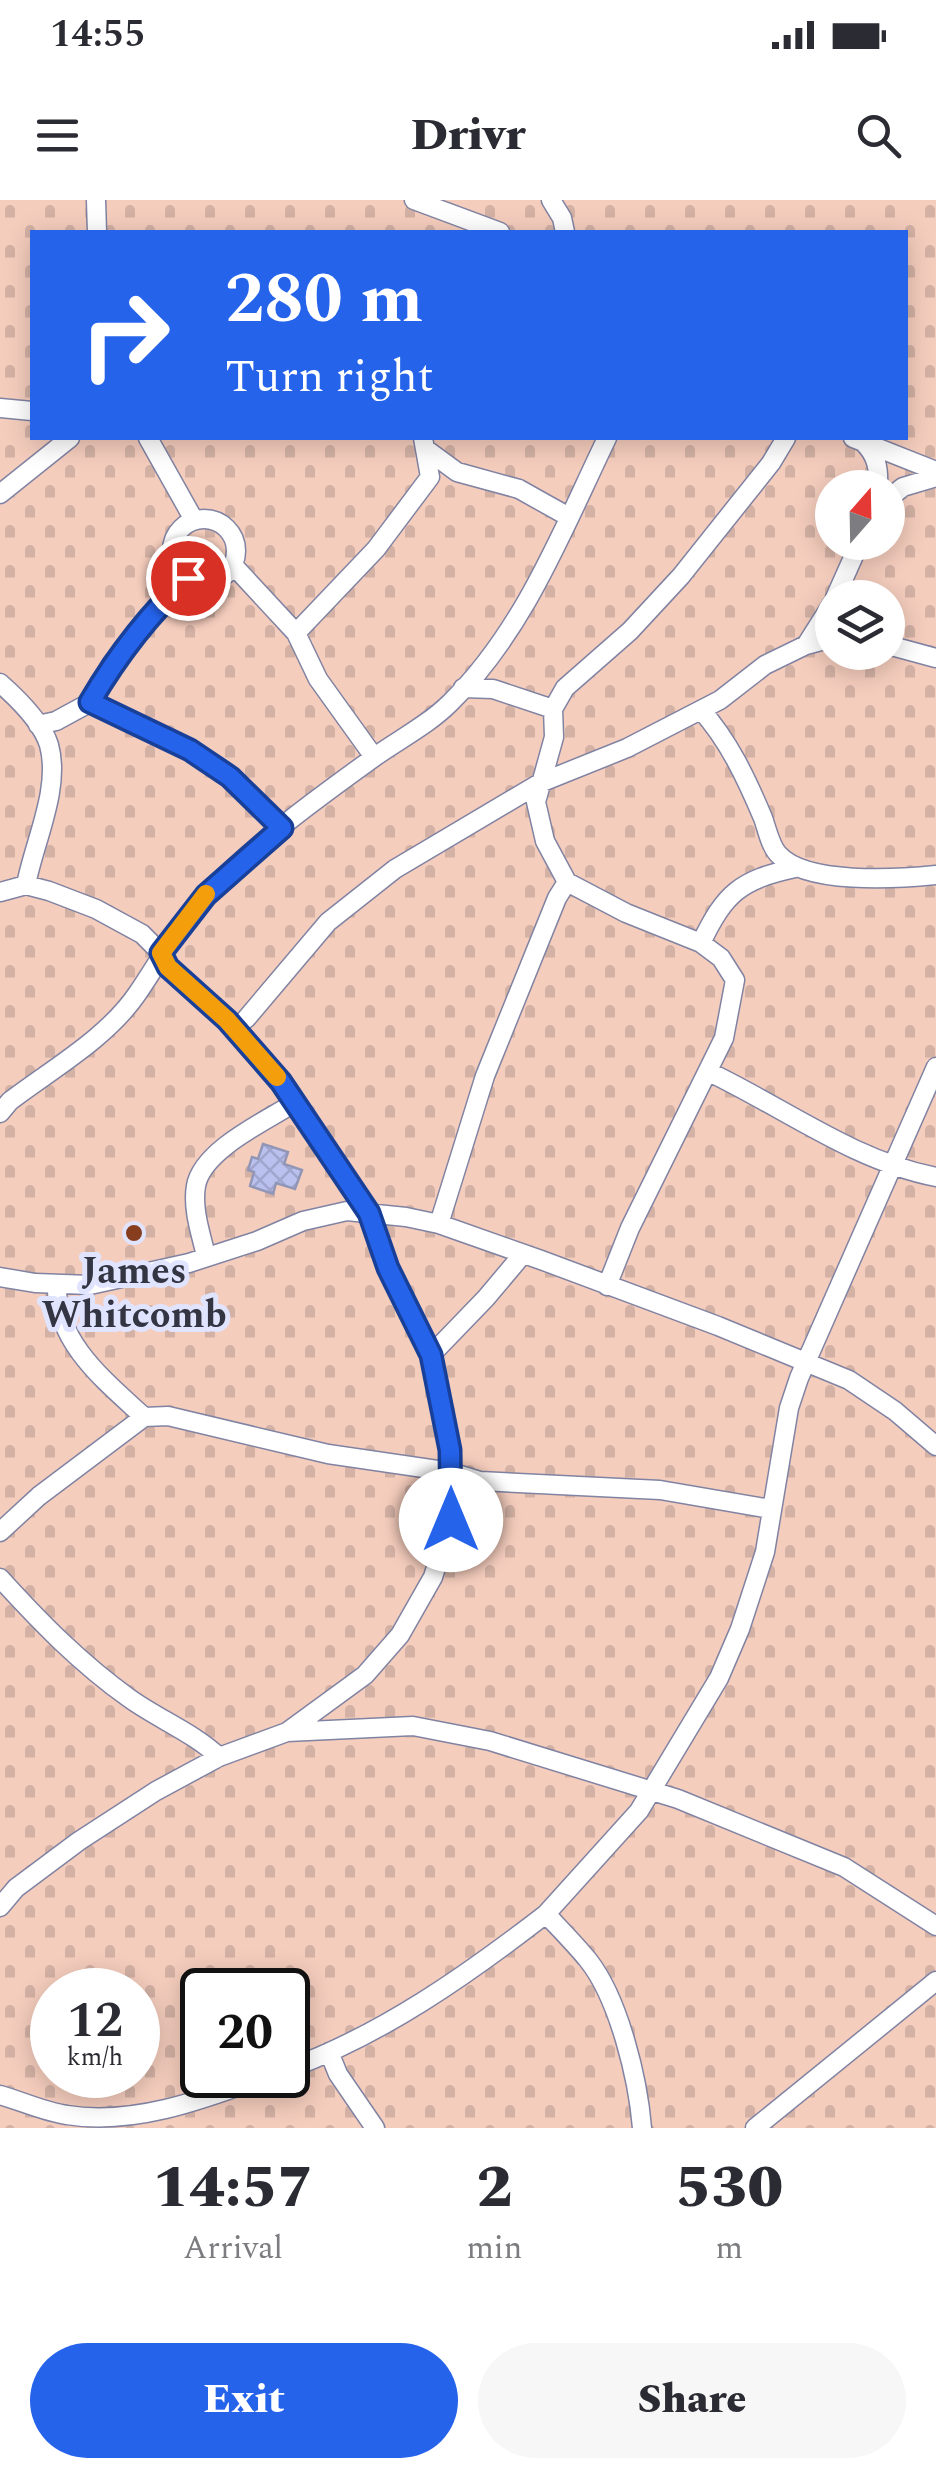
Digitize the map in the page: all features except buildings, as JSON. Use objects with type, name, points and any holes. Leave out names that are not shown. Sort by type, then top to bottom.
[{"type":"lane","points":[[96,200],[98,230]]},
{"type":"lane","points":[[414,200],[495,230]]},
{"type":"lane","points":[[551,200],[565,230]]},
{"type":"lane","points":[[0,408],[30,411]]},
{"type":"lane","points":[[0,494],[68,440]]},
{"type":"lane","points":[[149,440],[194,520]]},
{"type":"lane","points":[[0,1113],[10,1101],[99,1034],[136,996],[161,953],[206,895],[282,828],[448,705],[484,664],[546,566],[606,440]]},
{"type":"lane","points":[[607,1286],[630,1228],[724,1038],[735,980],[720,958],[701,943],[626,913],[567,882],[544,841],[532,793],[554,738],[553,710],[565,688],[630,632],[680,576],[771,463],[785,440]]},
{"type":"lane","points":[[858,440],[936,474]]},
{"type":"lane","points":[[858,440],[874,453],[878,470]]},
{"type":"lane","points":[[425,444],[457,472]]},
{"type":"lane","points":[[425,444],[430,477]]},
{"type":"lane","points":[[296,633],[376,549],[430,477],[457,472],[519,489],[570,517]]},
{"type":"lane","points":[[905,486],[936,474]]},
{"type":"lane","points":[[212,519],[230,530],[235,542],[233,564],[216,580],[198,582],[176,565],[172,548],[184,526],[194,520],[212,519]]},
{"type":"lane","points":[[233,564],[296,633],[318,679],[374,757]]},
{"type":"lane","points":[[47,723],[90,702],[112,663],[161,602],[188,578]]},
{"type":"lane","points":[[806,645],[815,631]]},
{"type":"lane","points":[[237,1019],[328,922],[396,870],[575,766],[627,748],[701,710],[766,665],[815,642]]},
{"type":"lane","points":[[905,650],[936,658]]},
{"type":"lane","points":[[484,664],[492,689]]},
{"type":"lane","points":[[0,682],[47,723],[47,796],[26,885]]},
{"type":"lane","points":[[463,688],[492,689],[553,710]]},
{"type":"lane","points":[[90,702],[190,750],[230,777],[282,828]]},
{"type":"lane","points":[[701,710],[717,728],[740,768],[775,852],[795,868]]},
{"type":"lane","points":[[554,738],[575,766]]},
{"type":"lane","points":[[762,875],[775,852]]},
{"type":"lane","points":[[701,943],[724,900],[762,875],[795,868],[900,879],[936,875]]},
{"type":"lane","points":[[440,1224],[485,1076],[556,898],[567,882]]},
{"type":"lane","points":[[0,892],[26,885],[96,909],[142,934],[161,953],[168,967],[237,1019],[247,1041],[369,1213],[388,1268],[431,1355],[451,1472],[451,1520],[433,1578],[400,1635],[365,1675],[287,1732],[219,1757],[156,1791],[79,1840],[16,1888],[0,1907]]},
{"type":"lane","points":[[310,2060],[383,2025],[458,1979],[546,1914],[639,1811],[719,1678],[740,1628],[765,1552],[789,1408],[805,1362],[936,1067]]},
{"type":"lane","points":[[709,1072],[788,1116],[892,1165],[936,1177]]},
{"type":"lane","points":[[206,1256],[195,1209],[196,1182],[220,1149],[294,1103]]},
{"type":"lane","points":[[0,1277],[90,1285],[138,1276],[257,1242],[304,1222],[346,1211],[440,1224],[849,1380],[895,1411],[936,1446]]},
{"type":"lane","points":[[431,1355],[522,1254]]},
{"type":"lane","points":[[58,1284],[56,1306],[65,1328],[95,1372],[144,1417]]},
{"type":"lane","points":[[0,1532],[39,1496],[144,1417],[168,1416],[328,1454],[451,1472],[480,1481],[660,1490],[771,1509]]},
{"type":"lane","points":[[0,1578],[79,1661],[219,1757]]},
{"type":"lane","points":[[287,1732],[413,1726],[490,1741],[652,1790],[844,1867],[936,1926]]},
{"type":"lane","points":[[546,1914],[591,1963],[612,2006],[639,2094],[642,2128]]},
{"type":"lane","points":[[755,2128],[936,1981]]},
{"type":"lane","points":[[329,2052],[338,2074],[374,2128]]},
{"type":"lane","points":[[0,2094],[66,2116],[128,2116],[204,2098]]},
{"type":"green space","points":[[0,200],[936,200],[936,2128],[0,2128]]},
{"type":"slow traffic","points":[[206,894],[161,953],[168,967],[227,1020],[277,1077]]},
{"type":"place","name":"James Whitcomb","points":[[134,1233]]},
{"type":"route","points":[[188,578],[161,602],[112,663],[90,702],[190,750],[230,777],[282,828],[206,895],[161,953],[168,967],[227,1020],[281,1082],[369,1213],[388,1268],[431,1355],[450,1450],[451,1520]]}]
